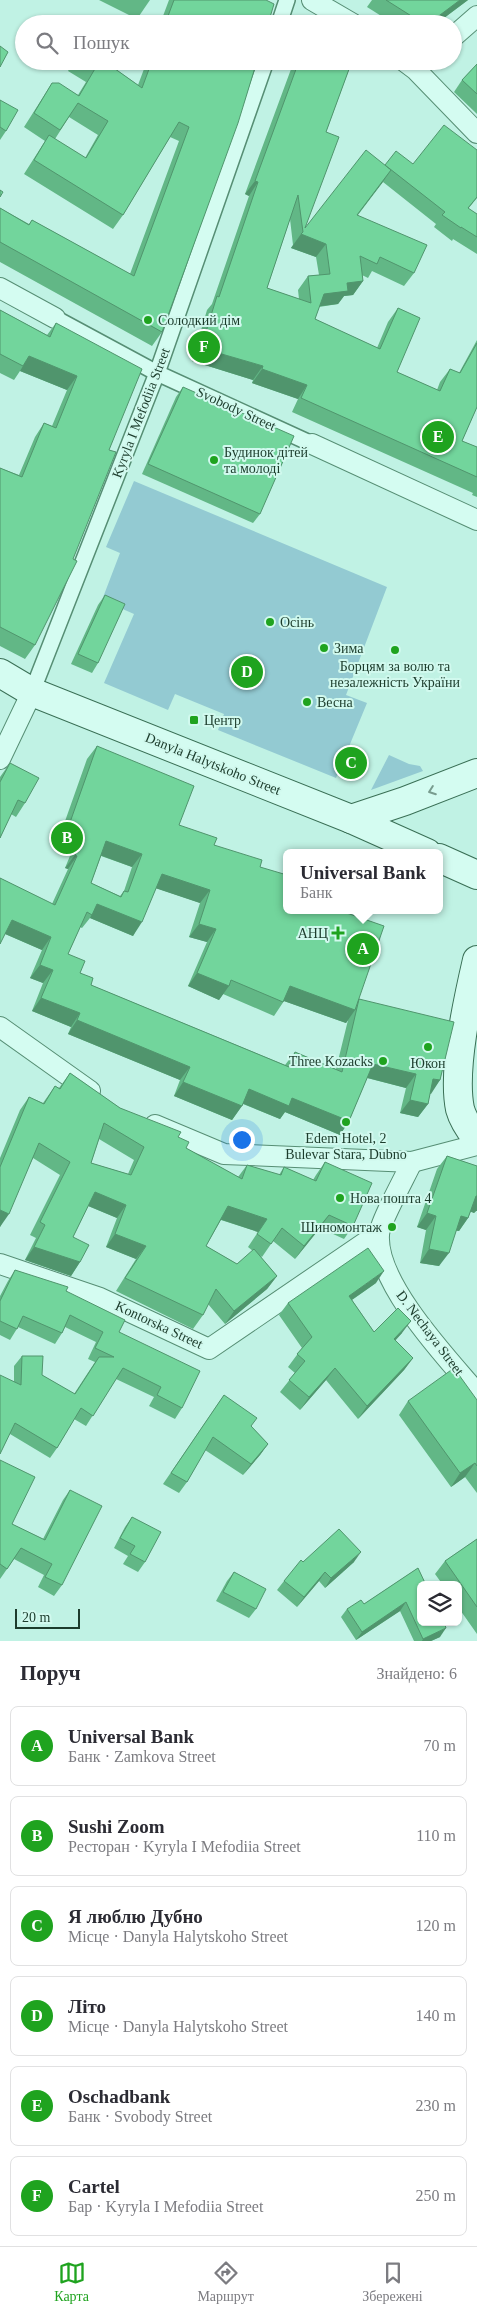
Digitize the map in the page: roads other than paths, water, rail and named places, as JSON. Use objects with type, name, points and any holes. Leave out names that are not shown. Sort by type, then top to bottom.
[{"type":"main road","name":"Danyla Halytskoho Street","points":[[0,673],[32,692],[350,819],[418,849]]},
{"type":"main road","points":[[350,819],[477,774]]},
{"type":"main road","points":[[443,860],[477,875]]},
{"type":"main road","points":[[477,960],[470,987],[459,1070],[460,1107],[463,1118],[477,1139]]},
{"type":"street","points":[[282,15],[287,0]]},
{"type":"street","points":[[312,0],[338,15]]},
{"type":"street","points":[[462,29],[477,16]]},
{"type":"street","name":"Kyryla I Mefodiia Street","points":[[0,759],[32,692],[78,580],[157,373],[263,70]]},
{"type":"street","points":[[420,70],[477,133]]},
{"type":"street","name":"Svobody Street","points":[[0,288],[157,373],[477,520]]},
{"type":"street","points":[[0,1027],[108,1104]]},
{"type":"street","points":[[142,1120],[224,1154],[412,1162],[477,1145]]},
{"type":"street","points":[[378,1233],[412,1162]]},
{"type":"street","name":"Kontorska Street","points":[[0,1264],[100,1298],[210,1348],[378,1233]]},
{"type":"street","name":"D. Nechaya Street","points":[[378,1233],[386,1271],[395,1286],[415,1318],[476,1392]]},
{"type":"place","name":"Солодкий дім","points":[[148,320]]},
{"type":"place","name":"Cartel","points":[[204,347]]},
{"type":"place","name":"Oschadbank","points":[[438,437]]},
{"type":"place","name":"Будинок дітей та молоді","points":[[214,460]]},
{"type":"place","name":"Осінь","points":[[270,622]]},
{"type":"place","name":"Зима","points":[[324,648]]},
{"type":"place","name":"Борцям за волю та незалежність України","points":[[395,650]]},
{"type":"place","name":"Літо","points":[[247,672]]},
{"type":"place","name":"Весна","points":[[307,702]]},
{"type":"place","name":"Центр","points":[[194,720]]},
{"type":"place","name":"Я люблю Дубно","points":[[351,763]]},
{"type":"place","name":"Sushi Zoom","points":[[67,838]]},
{"type":"place","name":"АНЦ","points":[[338,933]]},
{"type":"place","name":"Universal Bank","points":[[363,949]]},
{"type":"place","name":"Юкон","points":[[428,1047]]},
{"type":"place","name":"Three Kozacks","points":[[383,1061]]},
{"type":"place","name":"Edem Hotel, 2 Bulevar Stara, Dubno","points":[[346,1122]]},
{"type":"place","name":"Нова пошта 4","points":[[340,1198]]},
{"type":"place","name":"Шиномонтаж","points":[[392,1227]]}]
